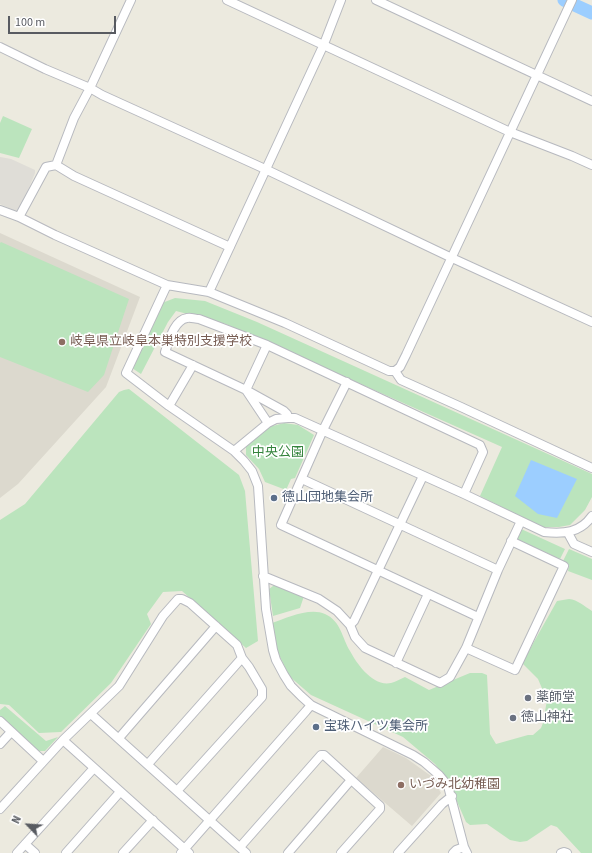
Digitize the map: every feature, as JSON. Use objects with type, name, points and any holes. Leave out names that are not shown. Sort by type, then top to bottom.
[{"type":"street","points":[[56,165],[74,118],[90,88],[131,0]]},
{"type":"street","points":[[228,0],[510,132],[592,165]]},
{"type":"street","points":[[209,292],[324,44],[341,0]]},
{"type":"street","points":[[376,0],[592,101]]},
{"type":"street","points":[[0,210],[20,217],[55,235],[167,285],[209,292],[285,323],[389,371],[395,371],[400,367],[406,355],[572,0]]},
{"type":"street","points":[[0,47],[592,322]]},
{"type":"street","points":[[20,217],[46,167],[56,165],[74,176],[230,247]]},
{"type":"street","points":[[167,285],[126,373],[169,406],[234,451],[252,471],[258,486],[266,609],[276,660],[291,686],[311,705],[413,755],[439,775],[448,786],[452,796],[465,850],[456,850],[453,853]]},
{"type":"street","points":[[288,418],[284,411],[246,390],[165,352],[175,326],[181,319],[188,317],[199,319],[267,346],[480,445],[483,452],[464,494]]},
{"type":"street","points":[[246,390],[267,346]]},
{"type":"street","points":[[169,406],[193,365]]},
{"type":"street","points":[[395,371],[401,380],[592,468]]},
{"type":"street","points":[[347,382],[323,430],[281,525],[478,617]]},
{"type":"street","points":[[246,390],[268,423]]},
{"type":"street","points":[[234,451],[268,423],[276,419],[295,418],[464,494],[544,532],[568,533],[583,526],[592,516]]},
{"type":"street","points":[[350,626],[354,621],[423,476]]},
{"type":"street","points":[[302,479],[498,570]]},
{"type":"street","points":[[264,576],[319,599],[337,611],[350,626],[355,637],[365,648],[440,683],[450,677],[466,648],[498,570],[521,521]]},
{"type":"street","points":[[568,533],[574,544],[592,552]]},
{"type":"street","points":[[466,648],[515,670],[564,566],[511,541]]},
{"type":"street","points":[[396,663],[428,594]]},
{"type":"street","points":[[0,809],[63,740],[119,686],[163,616],[178,599],[182,598],[190,603],[237,645],[242,658],[262,689],[262,697],[177,791]]},
{"type":"street","points":[[119,738],[216,626]]},
{"type":"street","points":[[148,764],[242,658]]},
{"type":"street","points":[[63,740],[153,820],[185,852],[209,820],[311,705]]},
{"type":"street","points":[[91,714],[246,853]]},
{"type":"street","points":[[0,721],[43,761]]},
{"type":"street","points":[[0,744],[11,732]]},
{"type":"street","points":[[240,847],[321,755],[324,755],[380,806],[380,809],[341,853]]},
{"type":"street","points":[[17,853],[94,768]]},
{"type":"street","points":[[288,853],[351,780]]},
{"type":"street","points":[[66,853],[120,792]]},
{"type":"street","points":[[398,853],[442,804],[452,796]]},
{"type":"street","points":[[123,853],[153,820]]},
{"type":"street","points":[[25,844],[35,853]]},
{"type":"street","points":[[561,853],[567,853]]},
{"type":"shaded area","points":[[0,157],[11,159],[35,170],[18,212],[0,204]]},
{"type":"shaded area","name":"岐阜県立岐阜本巣特別支援学校","points":[[0,233],[140,297],[106,387],[18,484],[0,498]]},
{"type":"shaded area","name":"いづみ北幼稚園","points":[[383,747],[406,758],[431,776],[441,793],[412,826],[356,778]]},
{"type":"green space","points":[[3,116],[32,129],[19,158],[0,153],[0,123]]},
{"type":"green space","points":[[1,242],[129,299],[104,375],[88,392],[0,357]]},
{"type":"green space","points":[[175,298],[205,301],[257,322],[592,474],[592,497],[585,510],[570,525],[559,527],[541,527],[480,496],[502,447],[226,324],[176,311],[168,322],[141,374],[132,368],[162,303]]},
{"type":"green space","points":[[129,389],[239,475],[245,491],[258,641],[246,648],[182,591],[163,592],[147,614],[151,624],[111,683],[61,732],[39,733],[9,705],[0,704],[0,520],[25,504],[119,392]]},
{"type":"green space","name":"中央公園","points":[[284,423],[298,425],[314,435],[295,478],[291,479],[286,490],[265,482],[259,469],[246,455],[246,446],[269,427]]},
{"type":"green space","points":[[519,528],[565,549],[560,559],[514,538]]},
{"type":"green space","points":[[569,549],[592,559],[592,580],[568,571],[569,565],[563,561]]},
{"type":"green space","points":[[277,583],[304,596],[300,608],[273,616],[269,589]]},
{"type":"green space","points":[[569,599],[578,602],[592,611],[592,853],[581,853],[557,827],[551,825],[527,841],[520,842],[510,840],[487,824],[470,825],[466,822],[447,779],[435,764],[403,737],[311,695],[289,676],[273,642],[272,623],[305,612],[319,612],[335,621],[347,646],[361,668],[378,682],[391,683],[405,677],[429,690],[470,673],[482,673],[487,675],[490,734],[496,744],[533,735],[541,728],[547,700],[538,679],[522,663],[557,601]]},
{"type":"green space","points":[[5,706],[46,741],[58,737],[45,751],[38,751],[0,719],[0,710]]},
{"type":"water","points":[[531,460],[577,479],[557,518],[538,514],[515,496]]},
{"type":"waterway","points":[[564,0],[592,13]]},
{"type":"place","name":"岐阜県立岐阜本巣特別支援学校","points":[[62,342]]},
{"type":"place","name":"徳山団地集会所","points":[[274,498]]},
{"type":"place","name":"薬師堂","points":[[528,698]]},
{"type":"place","name":"徳山神社","points":[[513,718]]},
{"type":"place","name":"宝珠ハイツ集会所","points":[[316,727]]},
{"type":"place","name":"いづみ北幼稚園","points":[[401,785]]}]
